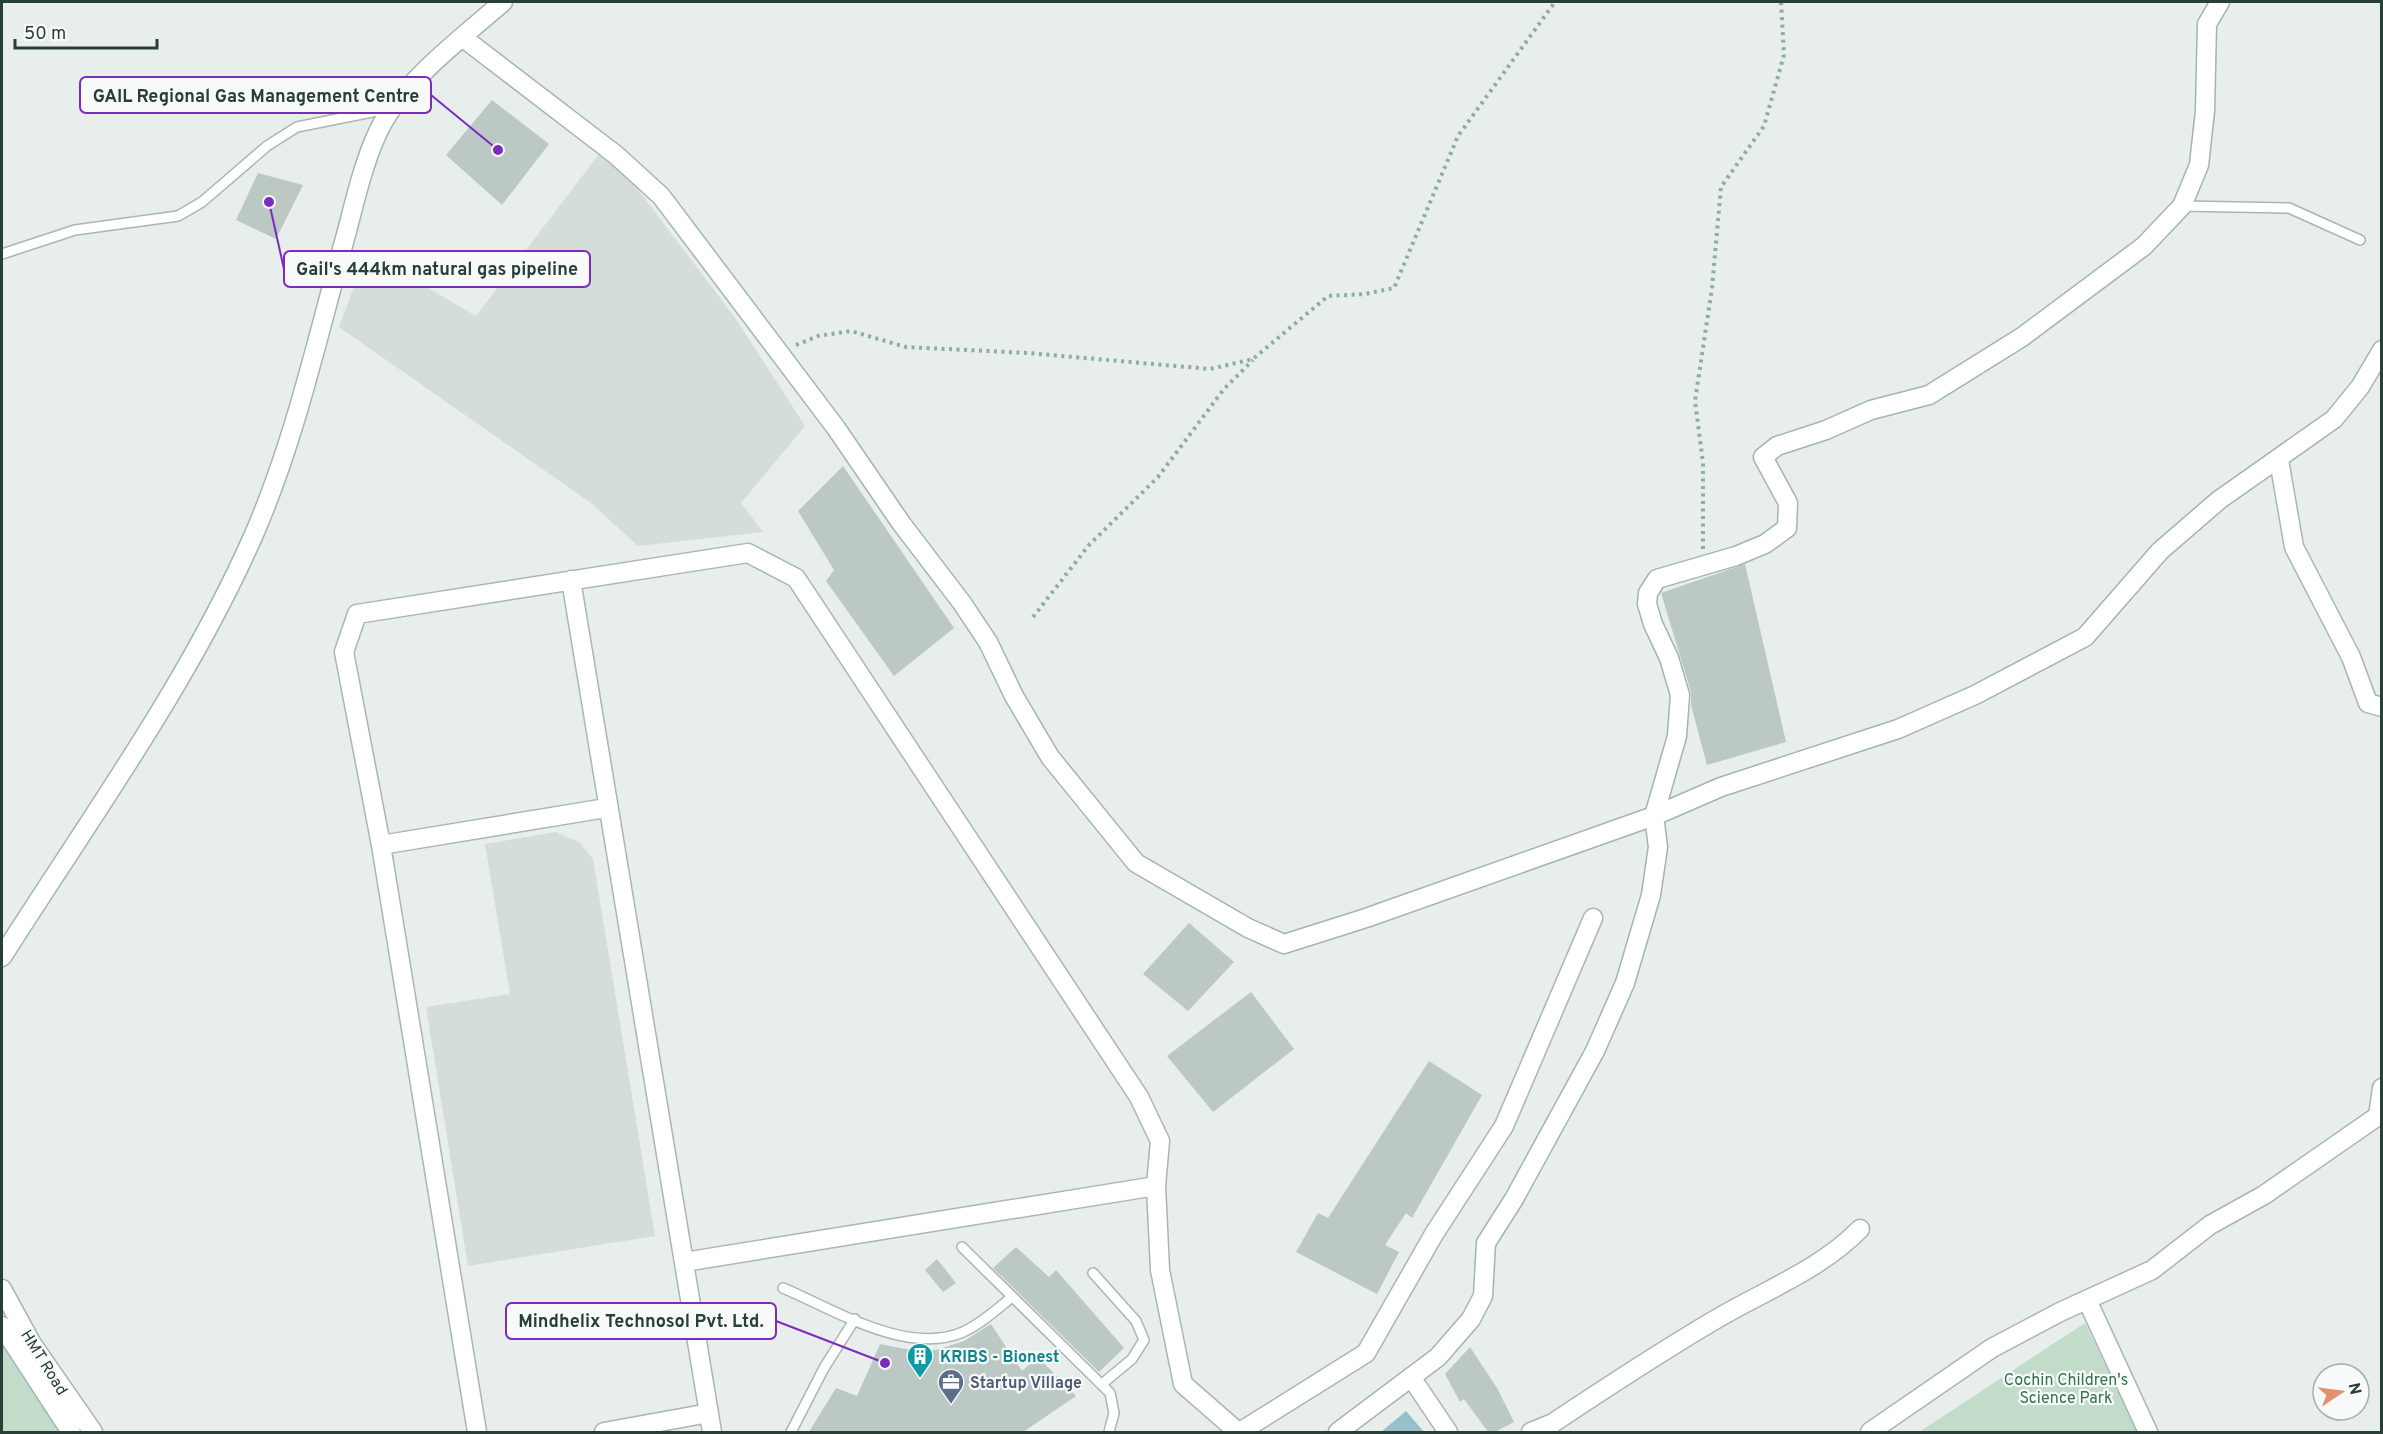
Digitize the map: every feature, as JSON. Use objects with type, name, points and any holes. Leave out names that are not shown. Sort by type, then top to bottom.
[{"type":"street","points":[[2,957],[74,843],[124,774],[225,597],[256,530],[288,443],[356,200],[378,131],[414,83],[503,2]]},
{"type":"street","points":[[1338,1432],[1438,1357],[1471,1319],[1483,1296],[1486,1243],[1514,1199],[1595,1051],[1625,984],[1651,895],[1658,847],[1654,816],[1677,736],[1680,695],[1669,658],[1653,624],[1647,604],[1648,593],[1658,579],[1736,556],[1765,544],[1787,528],[1788,503],[1763,457],[1777,446],[1826,430],[1871,410],[1929,395],[2022,337],[2144,246],[2182,206],[2199,165],[2205,111],[2207,24],[2220,2]]},
{"type":"street","points":[[462,37],[616,155],[661,196],[962,603],[988,642],[1014,696],[1050,757],[1136,863],[1248,928],[1284,944],[1366,918],[1654,816],[1721,787],[1898,729],[1975,694],[2085,637],[2160,551],[2219,500],[2279,460],[2334,419],[2360,387],[2382,350]]},
{"type":"street","points":[[2279,460],[2294,547],[2351,657],[2368,703],[2382,707]]},
{"type":"street","points":[[477,1432],[381,845],[344,652],[357,614],[748,553],[796,578],[1139,1097],[1160,1141],[1156,1186],[1160,1270],[1183,1384],[1239,1432],[1366,1353],[1434,1234],[1504,1126],[1593,918]]},
{"type":"street","points":[[571,580],[606,808],[712,1432]]},
{"type":"street","points":[[381,845],[606,808]]},
{"type":"street","points":[[1870,1432],[1992,1348],[2152,1270],[2210,1225],[2264,1195],[2378,1116],[2382,1088]]},
{"type":"street","points":[[684,1262],[1156,1186]]},
{"type":"street","points":[[1531,1432],[1553,1423],[1707,1324],[1801,1273],[1846,1243],[1860,1229]]},
{"type":"street","name":"HMT Road","points":[[2,1288],[32,1344],[93,1432]]},
{"type":"street","points":[[2087,1300],[2148,1432]]},
{"type":"street","name":"HMT Road","points":[[2,1326],[71,1432]]},
{"type":"street","points":[[1411,1377],[1448,1432]]},
{"type":"street","points":[[604,1432],[709,1413]]},
{"type":"lane","points":[[2,254],[75,230],[178,216],[202,202],[267,146],[297,127],[394,108]]},
{"type":"lane","points":[[2182,206],[2289,208],[2360,240]]},
{"type":"lane","points":[[962,1247],[1110,1394],[1114,1413],[1109,1432]]},
{"type":"lane","points":[[1093,1273],[1136,1321],[1144,1340],[1132,1359],[1102,1384]]},
{"type":"lane","points":[[783,1288],[898,1337],[934,1340],[962,1332],[1012,1297]]},
{"type":"lane","points":[[791,1432],[824,1368],[855,1319]]},
{"type":"path","points":[[1033,617],[1089,545],[1158,477],[1224,389],[1253,360],[1328,296],[1365,294],[1394,288],[1458,136],[1555,2]]},
{"type":"path","points":[[1702,565],[1704,463],[1695,401],[1712,288],[1721,188],[1764,126],[1784,55],[1781,2]]},
{"type":"path","points":[[778,352],[818,336],[851,331],[906,346],[1028,353],[1210,369],[1253,360]]},
{"type":"shaded area","points":[[605,146],[736,319],[805,426],[741,503],[763,532],[638,546],[591,503],[339,327],[367,252],[476,316]]},
{"type":"shaded area","points":[[556,832],[580,843],[593,859],[655,1236],[468,1266],[426,1007],[510,994],[485,844]]},
{"type":"green space","name":"Cochin Children's Science Park","points":[[2085,1323],[2138,1432],[1919,1432]]},
{"type":"green space","points":[[2,1338],[63,1432],[2,1432]]},
{"type":"water","points":[[1406,1411],[1424,1432],[1381,1432]]},
{"type":"building","points":[[492,100],[549,144],[502,205],[446,155]]},
{"type":"building","points":[[258,173],[303,185],[276,239],[236,220]]},
{"type":"building","points":[[843,466],[954,628],[894,676],[826,581],[834,570],[798,511]]},
{"type":"building","points":[[1745,564],[1786,742],[1707,765],[1691,705],[1691,692],[1661,593]]},
{"type":"building","points":[[1189,923],[1234,962],[1188,1011],[1143,974]]},
{"type":"building","points":[[1251,992],[1294,1049],[1213,1112],[1167,1056]]},
{"type":"building","points":[[1429,1061],[1482,1095],[1412,1218],[1406,1213],[1385,1245],[1399,1252],[1377,1294],[1296,1252],[1318,1213],[1328,1218]]},
{"type":"building","points":[[1016,1247],[1049,1277],[1056,1270],[1124,1348],[1099,1372],[993,1268]]},
{"type":"building","points":[[937,1259],[956,1283],[943,1292],[925,1270]]},
{"type":"building","name":"KRIBS - Bionest","points":[[991,1324],[1022,1371],[1038,1357],[1076,1396],[1023,1432],[809,1432],[836,1388],[857,1396],[880,1344],[905,1349],[936,1350],[964,1341]]},
{"type":"building","points":[[1470,1347],[1497,1388],[1514,1422],[1495,1432],[1488,1432],[1464,1399],[1460,1402],[1445,1374]]},
{"type":"place","name":"GAIL Regional Gas Management Centre","points":[[498,150]]},
{"type":"place","name":"Gail's 444km natural gas pipeline","points":[[269,202]]},
{"type":"place","name":"Mindhelix Technosol Pvt. Ltd.","points":[[885,1363]]},
{"type":"place","name":"KRIBS - Bionest","points":[[920,1379]]},
{"type":"place","name":"Startup Village","points":[[951,1405]]}]
